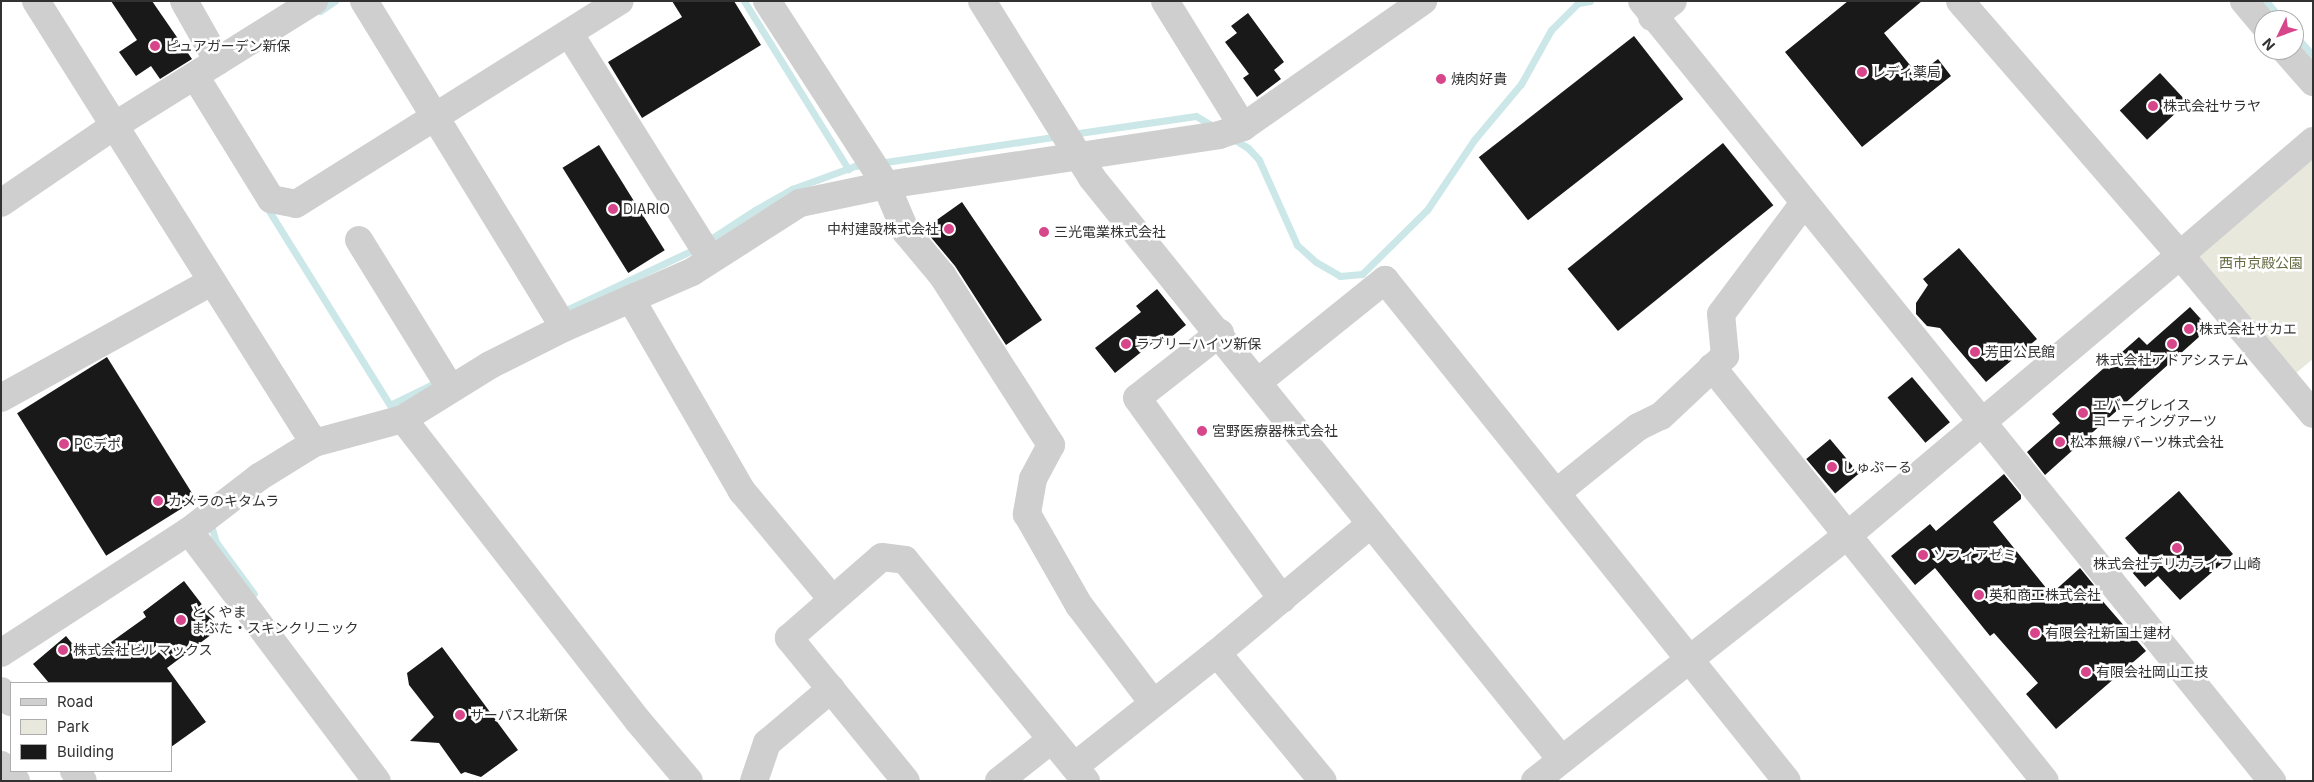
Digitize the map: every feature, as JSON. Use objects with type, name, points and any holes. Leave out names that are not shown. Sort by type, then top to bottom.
[{"type":"street","points":[[36,1],[314,443]]},
{"type":"street","points":[[184,1],[218,61]]},
{"type":"street","points":[[1,203],[114,126],[199,82],[218,61],[314,1]]},
{"type":"street","points":[[364,1],[559,320]]},
{"type":"street","points":[[199,82],[271,199],[296,204],[620,1]]},
{"type":"street","points":[[766,1],[877,171],[906,232],[942,275],[1051,445],[1032,479],[1027,514],[1079,605],[1153,704]]},
{"type":"street","points":[[982,1],[1092,178],[1220,334],[1561,759]]},
{"type":"street","points":[[1165,1],[1231,131]]},
{"type":"street","points":[[1,653],[189,531],[259,477],[314,443],[403,419],[446,383],[490,365],[559,320],[632,299],[692,272],[705,250],[800,203],[877,171],[1069,143],[1231,131],[1423,1]]},
{"type":"street","points":[[1960,1],[2180,255],[2313,414]]},
{"type":"street","points":[[2244,1],[2254,13]]},
{"type":"street","points":[[1655,6],[1804,203],[2272,781]]},
{"type":"street","points":[[569,33],[705,250]]},
{"type":"street","points":[[2294,60],[2313,82]]},
{"type":"street","points":[[1535,781],[1848,535],[2313,141]]},
{"type":"street","points":[[1556,493],[1638,426],[1661,416],[1725,356],[1721,314],[1804,203]]},
{"type":"street","points":[[359,240],[446,383]]},
{"type":"street","points":[[1258,382],[1385,280],[1786,781]]},
{"type":"street","points":[[1,398],[211,282]]},
{"type":"street","points":[[632,299],[742,491],[832,599]]},
{"type":"street","points":[[1220,334],[1137,398],[1282,599]]},
{"type":"street","points":[[1712,367],[2044,781]]},
{"type":"street","points":[[403,419],[639,722],[689,781]]},
{"type":"street","points":[[906,781],[789,638],[882,557],[905,560],[1080,774],[1153,704],[1371,524]]},
{"type":"street","points":[[189,531],[377,781]]},
{"type":"street","points":[[1217,653],[1323,781]]},
{"type":"street","points":[[754,781],[767,743],[830,689]]},
{"type":"street","points":[[1,691],[10,701]]},
{"type":"street","points":[[999,781],[1051,740]]},
{"type":"street","points":[[1,765],[16,781]]},
{"type":"green space","name":"西市京殿公園","points":[[2313,154],[2313,359],[2290,378],[2197,266],[2199,249]]},
{"type":"building","name":"ピュアガーデン新保","points":[[111,1],[152,1],[192,59],[160,79],[151,66],[136,76],[119,52],[137,40]]},
{"type":"building","points":[[672,1],[734,1],[761,45],[642,118],[608,62],[682,17]]},
{"type":"building","points":[[1848,1],[1922,1],[1884,33],[1918,75],[1938,59],[1951,76],[1862,147],[1785,52]]},
{"type":"building","points":[[1248,13],[1284,62],[1274,70],[1281,79],[1257,97],[1243,78],[1249,74],[1225,42],[1237,33],[1231,26]]},
{"type":"building","points":[[1634,36],[1683,99],[1528,220],[1479,157]]},
{"type":"building","points":[[2160,73],[2187,102],[2147,140],[2120,111]]},
{"type":"building","points":[[1723,143],[1773,205],[1618,331],[1568,269]]},
{"type":"building","name":"DIARIO","points":[[599,145],[665,250],[628,273],[563,168]]},
{"type":"building","points":[[962,202],[1042,320],[1006,345],[955,266],[924,229]]},
{"type":"building","points":[[1959,248],[2037,339],[1986,382],[1940,328],[1927,326],[1916,314],[1916,303],[1928,285],[1923,279]]},
{"type":"building","points":[[1157,289],[1186,325],[1165,342],[1160,337],[1115,373],[1095,348],[1141,312],[1136,306]]},
{"type":"building","points":[[2190,307],[2209,328],[2045,475],[2027,452],[2060,423],[2052,414],[2139,337],[2147,345]]},
{"type":"building","points":[[107,357],[196,499],[106,556],[17,413]]},
{"type":"building","points":[[1912,377],[1950,422],[1925,443],[1887,398]]},
{"type":"building","points":[[1830,439],[1859,473],[1835,493],[1806,459]]},
{"type":"building","points":[[2004,474],[2021,495],[2021,499],[1993,522],[2051,594],[2080,568],[2102,595],[2099,597],[2146,651],[2056,729],[2026,694],[2038,683],[1994,633],[1990,636],[1935,568],[1915,585],[1891,556],[1930,524],[1936,531]]},
{"type":"building","points":[[2179,491],[2233,554],[2180,600],[2158,576],[2145,587],[2131,571],[2144,560],[2125,538]]},
{"type":"building","points":[[184,581],[220,628],[167,668],[206,722],[172,746],[172,682],[48,682],[33,664],[66,636],[86,660],[146,617],[143,612]]},
{"type":"building","name":"サーパス北新保","points":[[442,647],[518,750],[481,777],[465,772],[461,774],[439,743],[410,741],[434,717],[409,685],[407,673]]},
{"type":"waterway","points":[[320,11],[335,1]]},
{"type":"waterway","points":[[744,1],[848,169]]},
{"type":"waterway","points":[[1232,138],[1248,148],[1259,160],[1297,245],[1316,262],[1340,276],[1362,274],[1427,210],[1474,140],[1521,84],[1551,30],[1578,3],[1590,1]]},
{"type":"waterway","points":[[2266,1],[2274,10]]},
{"type":"waterway","points":[[2304,46],[2313,56]]},
{"type":"waterway","points":[[1072,134],[1196,116],[1214,127]]},
{"type":"waterway","points":[[879,163],[1059,136]]},
{"type":"waterway","points":[[706,242],[755,210],[792,189],[855,166],[866,165]]},
{"type":"waterway","points":[[266,206],[390,405],[437,382]]},
{"type":"waterway","points":[[560,313],[697,248]]},
{"type":"waterway","points":[[212,523],[216,542],[254,594]]},
{"type":"place","name":"ピュアガーデン新保","points":[[155,46]]},
{"type":"place","name":"レディ薬局","points":[[1862,72]]},
{"type":"place","name":"焼肉好貴","points":[[1441,79]]},
{"type":"place","name":"株式会社サラヤ","points":[[2153,106]]},
{"type":"place","name":"DIARIO","points":[[613,209]]},
{"type":"place","name":"中村建設株式会社","points":[[949,229]]},
{"type":"place","name":"三光電業株式会社","points":[[1044,232]]},
{"type":"place","name":"株式会社サカエ","points":[[2189,329]]},
{"type":"place","name":"ラブリーハイツ新保","points":[[1126,344]]},
{"type":"place","name":"株式会社アドアシステム","points":[[2172,344]]},
{"type":"place","name":"芳田公民館","points":[[1975,352]]},
{"type":"place","name":"エバーグレイス コーティングアーツ","points":[[2083,413]]},
{"type":"place","name":"宮野医療器株式会社","points":[[1202,431]]},
{"type":"place","name":"松本無線パーツ株式会社","points":[[2060,442]]},
{"type":"place","name":"PCデポ","points":[[64,444]]},
{"type":"place","name":"しゅぷーる","points":[[1832,467]]},
{"type":"place","name":"カメラのキタムラ","points":[[158,501]]},
{"type":"place","name":"株式会社デリカライフ山崎","points":[[2177,548]]},
{"type":"place","name":"ソフィアゼミ","points":[[1923,555]]},
{"type":"place","name":"英和商工株式会社","points":[[1979,595]]},
{"type":"place","name":"とくやま まぶた・スキンクリニック","points":[[181,620]]},
{"type":"place","name":"有限会社新国土建材","points":[[2035,633]]},
{"type":"place","name":"株式会社ビルマックス","points":[[63,650]]},
{"type":"place","name":"有限会社岡山工技","points":[[2086,672]]},
{"type":"place","name":"サーパス北新保","points":[[460,715]]}]
